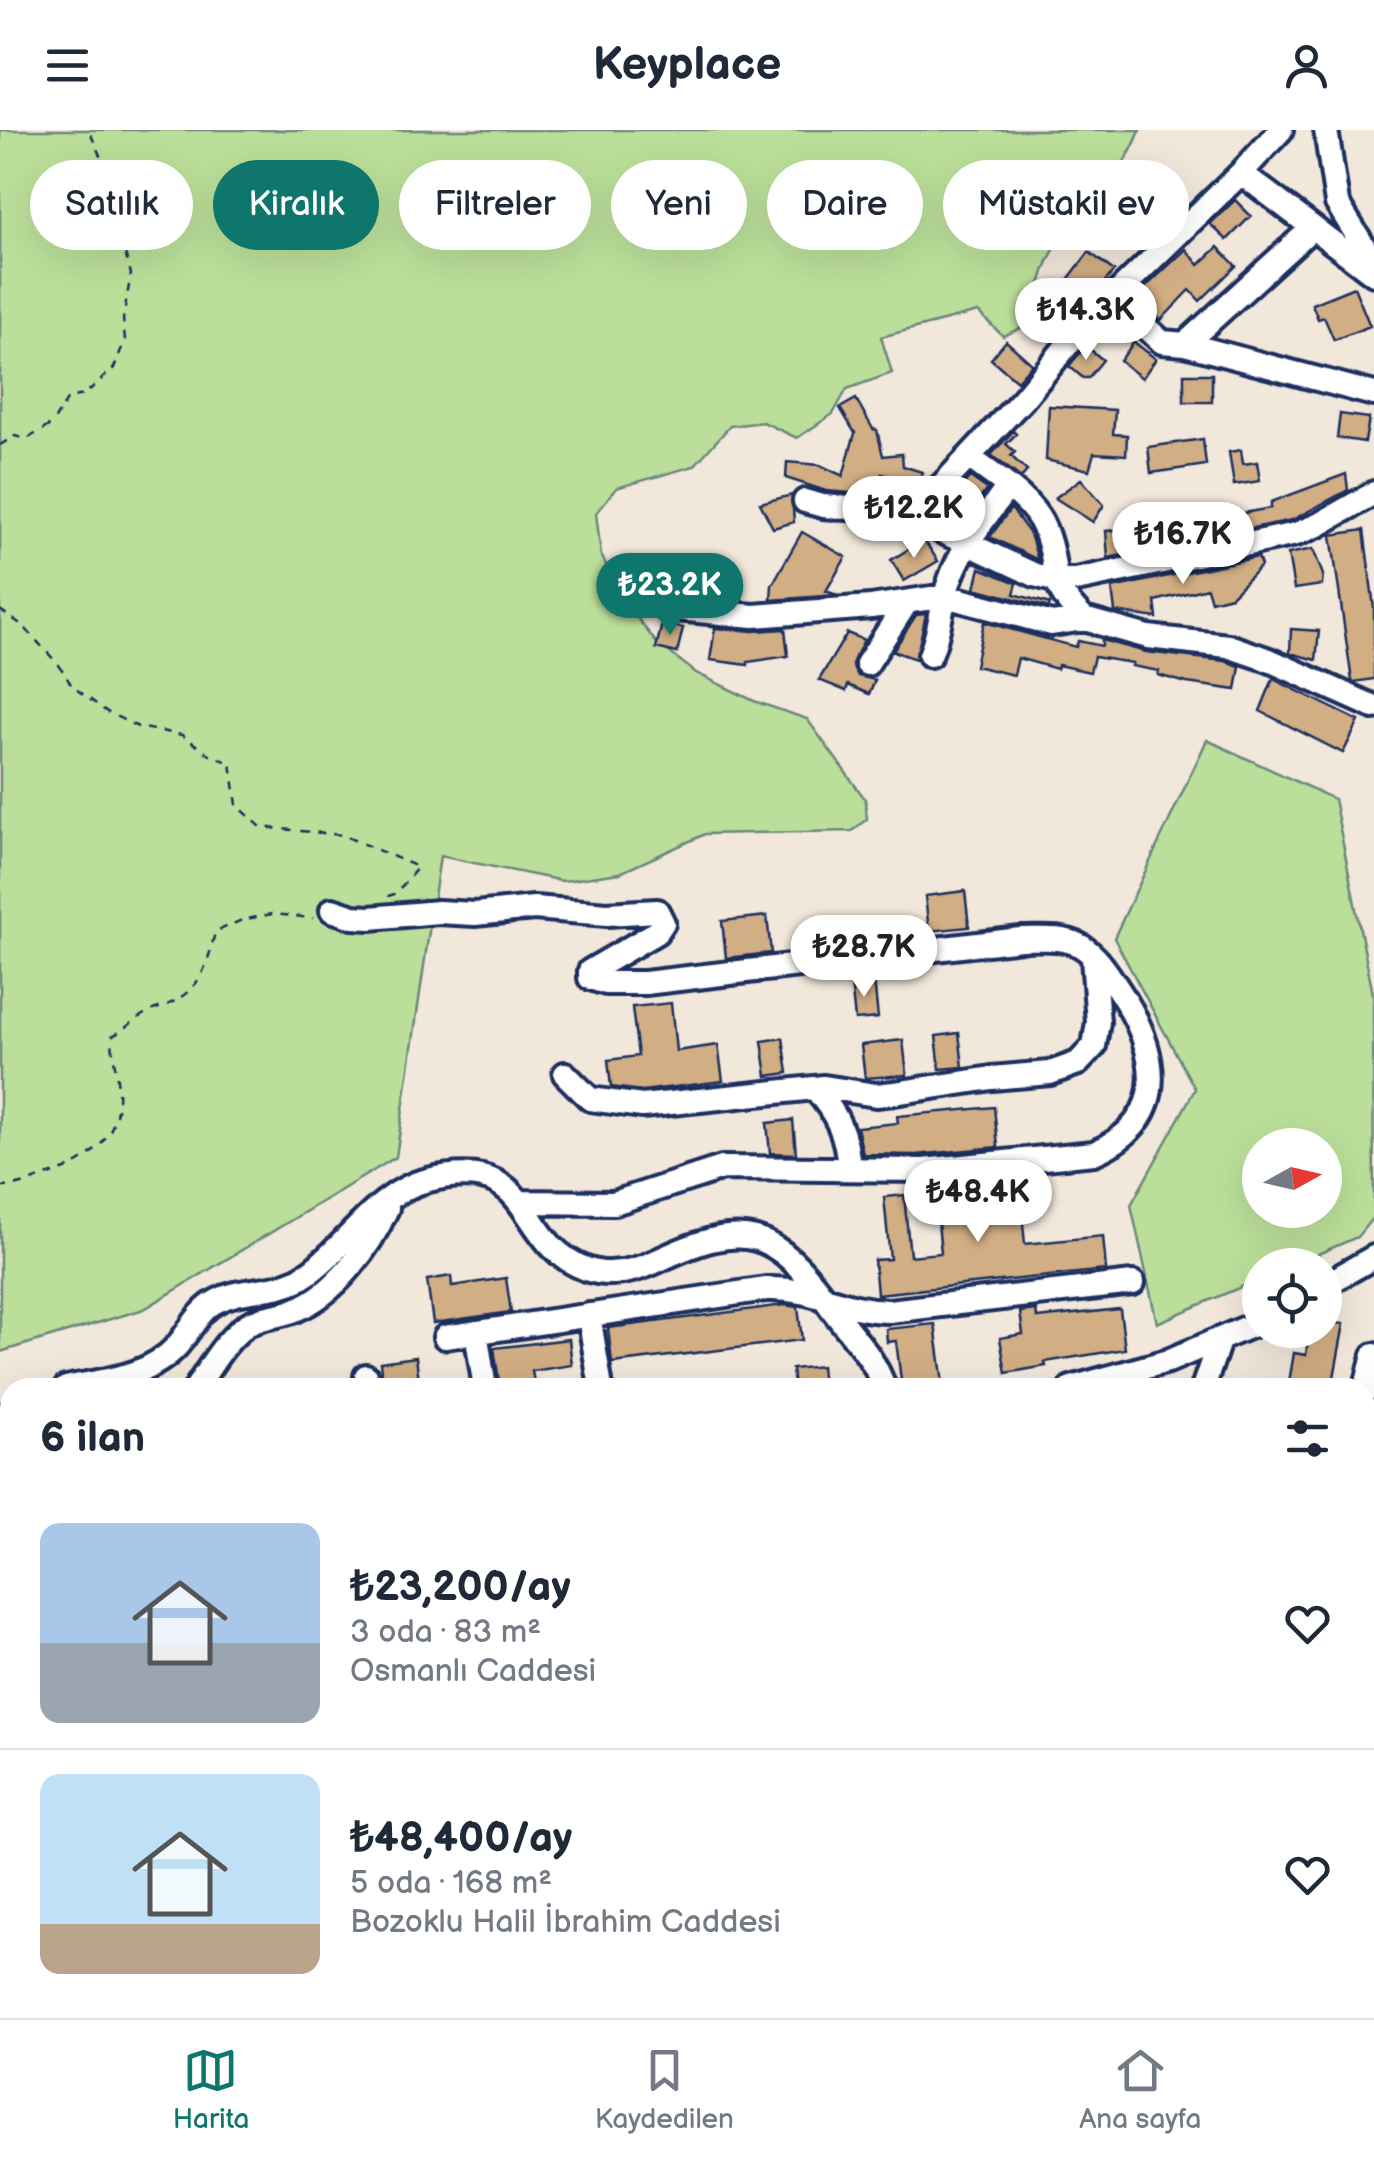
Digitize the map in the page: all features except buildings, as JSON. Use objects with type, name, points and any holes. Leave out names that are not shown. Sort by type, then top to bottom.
[{"type":"street","points":[[913,516],[1023,399],[1058,352],[1281,130]]},
{"type":"street","points":[[1326,130],[1336,203],[1374,262]]},
{"type":"street","points":[[1241,173],[1374,274]]},
{"type":"street","points":[[1185,344],[1311,228]]},
{"type":"street","points":[[1112,297],[1162,342],[1185,344],[1374,394]]},
{"type":"street","points":[[969,457],[1034,512],[1045,530],[1054,580],[1068,604],[1084,619]]},
{"type":"street","points":[[930,656],[942,624],[945,596],[966,546],[1007,488]]},
{"type":"street","points":[[805,501],[823,506],[881,508],[913,516],[966,546],[1054,580],[1093,578],[1296,534],[1374,494]]},
{"type":"street","points":[[665,608],[754,616],[945,596],[1052,624],[1084,619],[1148,637],[1228,646],[1270,660],[1374,707]]},
{"type":"street","points":[[867,664],[908,602]]},
{"type":"street","points":[[332,910],[370,918],[534,908],[606,914],[657,911],[663,923],[657,932],[590,971],[590,978],[606,983],[645,982],[1020,939],[1068,940],[1092,954],[1130,1008],[1152,1061],[1151,1087],[1137,1120],[1118,1140],[1094,1153],[922,1170],[722,1168],[614,1203],[520,1202]]},
{"type":"street","points":[[565,1074],[590,1099],[623,1106],[814,1088],[894,1094],[1050,1073],[1078,1063],[1088,1054],[1096,1037],[1092,954]]},
{"type":"street","points":[[814,1088],[841,1124],[849,1169]]},
{"type":"street","points":[[110,1378],[146,1370],[176,1347],[219,1300],[288,1285],[320,1264],[392,1198],[428,1180],[469,1176],[502,1183],[513,1191],[554,1250],[590,1271],[624,1273],[710,1238],[746,1235],[778,1248],[822,1296],[880,1378]]},
{"type":"street","points":[[203,1378],[247,1325],[297,1310],[326,1290],[370,1240],[392,1198]]},
{"type":"street","points":[[1342,1275],[1374,1257]]},
{"type":"street","points":[[445,1337],[766,1289],[803,1290],[854,1308],[888,1312],[1133,1283]]},
{"type":"street","points":[[589,1316],[599,1378]]},
{"type":"street","points":[[1110,1378],[1242,1330]]},
{"type":"street","points":[[476,1332],[483,1378]]},
{"type":"street","points":[[1206,1378],[1219,1341]]},
{"type":"path","points":[[0,445],[15,436],[27,439],[52,424],[68,398],[84,395],[114,368],[126,340],[123,319],[132,274],[116,222],[106,204],[110,180],[89,130]]},
{"type":"path","points":[[0,610],[22,625],[59,665],[72,686],[106,712],[138,727],[182,735],[210,755],[230,763],[237,805],[262,827],[342,835],[418,867],[394,894],[379,898]]},
{"type":"path","points":[[0,1186],[10,1188],[65,1170],[95,1154],[112,1128],[118,1092],[112,1036],[196,987],[209,959],[215,932],[272,914],[312,918],[332,910]]},
{"type":"green space","points":[[0,130],[1140,130],[1126,160],[943,160],[943,250],[1053,250],[1041,281],[1033,323],[1003,336],[978,312],[881,337],[892,373],[847,389],[833,414],[797,438],[763,422],[730,426],[694,466],[616,488],[596,513],[601,555],[631,610],[655,641],[696,673],[754,701],[807,719],[865,799],[867,819],[852,831],[705,834],[620,873],[563,881],[440,856],[396,1157],[144,1309],[0,1352]]},
{"type":"green space","points":[[1207,740],[1334,799],[1373,994],[1374,1216],[1357,1237],[1332,1248],[1242,1248],[1242,1287],[1157,1323],[1131,1205],[1195,1089],[1114,938]]}]
